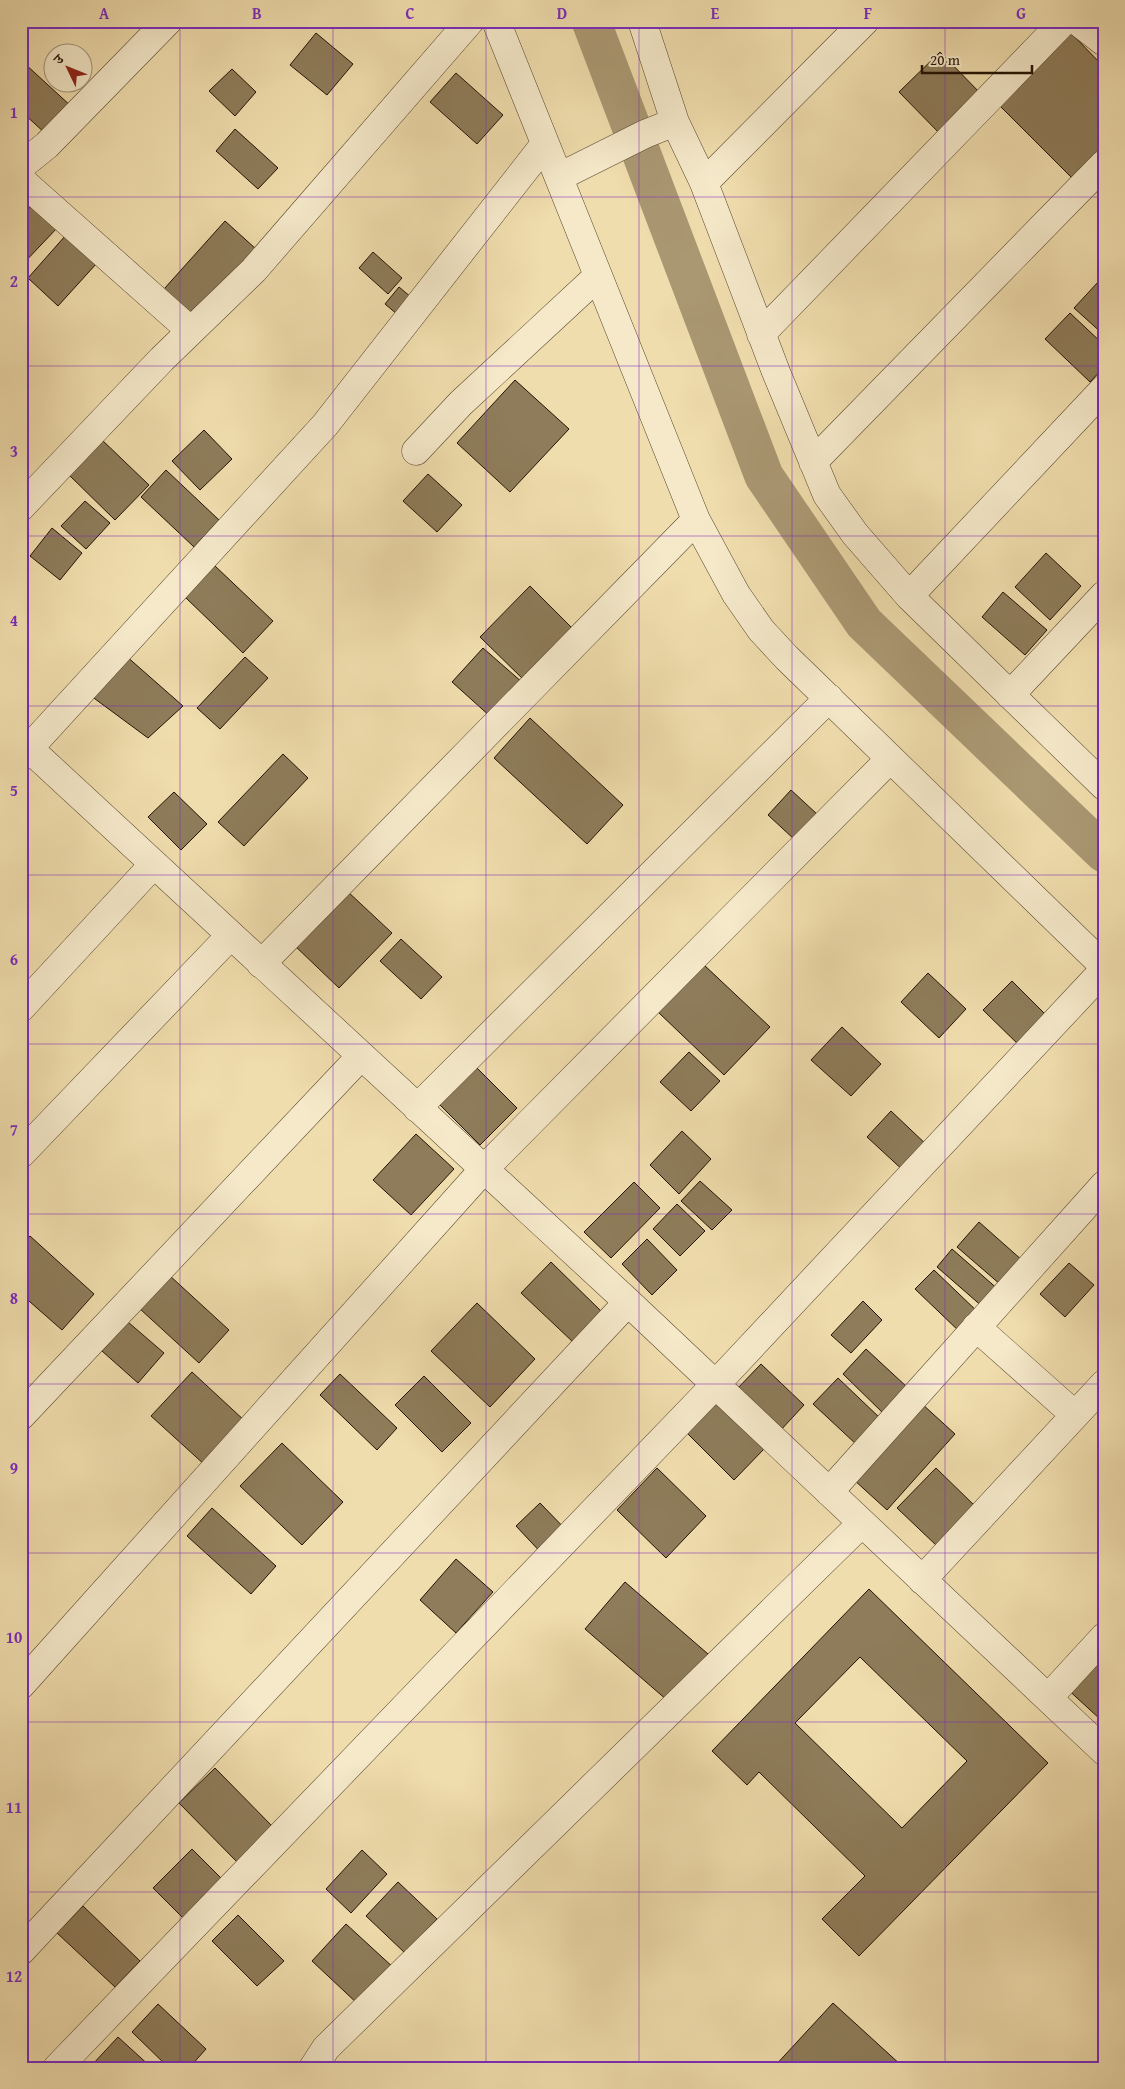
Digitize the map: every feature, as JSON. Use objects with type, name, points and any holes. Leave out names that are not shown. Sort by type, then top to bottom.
[{"type":"street","points":[[21,166],[47,146],[168,21]]},
{"type":"street","points":[[21,507],[162,359],[254,270],[470,21]]},
{"type":"street","points":[[496,21],[696,520],[736,594],[761,630],[890,759],[1104,966]]},
{"type":"street","points":[[704,183],[865,21]]},
{"type":"street","points":[[761,334],[1064,21]]},
{"type":"street","points":[[1077,21],[1104,42]]},
{"type":"street","points":[[651,27],[675,122],[704,183],[761,334],[827,495],[856,534],[909,596],[1104,786]]},
{"type":"street","points":[[559,177],[645,134],[675,122]]},
{"type":"street","points":[[545,144],[325,425],[24,749],[154,864],[628,1302],[1104,1751]]},
{"type":"street","points":[[813,462],[1104,164]]},
{"type":"street","points":[[21,180],[191,331]]},
{"type":"street","points":[[416,451],[461,403],[598,276]]},
{"type":"street","points":[[909,596],[1104,390]]},
{"type":"street","points":[[261,964],[696,520]]},
{"type":"street","points":[[1010,695],[1104,595]]},
{"type":"street","points":[[417,1108],[829,698]]},
{"type":"street","points":[[21,1685],[484,1169],[890,759]]},
{"type":"street","points":[[21,1008],[154,864]]},
{"type":"street","points":[[21,1154],[231,935]]},
{"type":"street","points":[[57,2068],[716,1385],[1104,970]]},
{"type":"street","points":[[21,1416],[361,1056]]},
{"type":"street","points":[[829,1492],[1104,1185]]},
{"type":"street","points":[[21,1951],[628,1302]]},
{"type":"street","points":[[976,1327],[1075,1415]]},
{"type":"street","points":[[922,1580],[1104,1384]]},
{"type":"street","points":[[313,2068],[326,2048],[862,1523]]},
{"type":"street","points":[[1048,1698],[1104,1637]]},
{"type":"building","points":[[1069,31],[1104,67],[1104,156],[1077,183],[997,103]]},
{"type":"building","points":[[316,33],[353,64],[327,95],[290,65]]},
{"type":"building","points":[[940,52],[985,98],[943,137],[899,92]]},
{"type":"building","points":[[23,62],[42,79],[42,92],[56,92],[72,107],[47,135],[21,111],[21,64]]},
{"type":"building","points":[[232,69],[256,92],[235,116],[209,91]]},
{"type":"building","points":[[456,73],[503,115],[477,144],[430,102]]},
{"type":"building","points":[[235,129],[278,168],[258,189],[216,151]]},
{"type":"building","points":[[34,203],[59,226],[21,266],[21,217]]},
{"type":"building","points":[[225,221],[256,249],[195,317],[164,289]]},
{"type":"building","points":[[66,235],[97,263],[58,306],[28,278]]},
{"type":"building","points":[[373,252],[402,278],[388,294],[359,268]]},
{"type":"building","points":[[1099,281],[1104,285],[1104,335],[1074,308]]},
{"type":"building","points":[[399,287],[418,303],[404,320],[385,304]]},
{"type":"building","points":[[1070,313],[1104,345],[1104,367],[1090,382],[1045,339]]},
{"type":"building","points":[[515,380],[569,429],[510,492],[457,443]]},
{"type":"building","points":[[204,430],[232,459],[200,490],[172,461]]},
{"type":"building","points":[[100,438],[149,485],[115,520],[66,472]]},
{"type":"building","points":[[166,470],[219,520],[194,547],[141,497]]},
{"type":"building","points":[[428,474],[462,505],[437,532],[403,501]]},
{"type":"building","points":[[85,501],[110,523],[86,549],[61,526]]},
{"type":"building","points":[[52,528],[82,553],[60,580],[30,556]]},
{"type":"building","points":[[1046,553],[1081,586],[1050,620],[1015,587]]},
{"type":"building","points":[[214,565],[273,621],[243,653],[185,597]]},
{"type":"building","points":[[530,586],[576,632],[527,683],[480,637]]},
{"type":"building","points":[[1003,592],[1047,630],[1025,655],[982,617]]},
{"type":"building","points":[[483,648],[523,683],[492,718],[452,682]]},
{"type":"building","points":[[125,655],[183,706],[148,738],[87,693]]},
{"type":"building","points":[[245,657],[268,678],[220,729],[197,708]]},
{"type":"building","points":[[530,718],[623,805],[587,844],[494,758]]},
{"type":"building","points":[[283,754],[308,778],[244,846],[218,822]]},
{"type":"building","points":[[791,790],[818,815],[795,840],[768,815]]},
{"type":"building","points":[[174,792],[207,824],[181,850],[148,817]]},
{"type":"building","points":[[346,890],[392,933],[339,988],[294,945]]},
{"type":"building","points":[[401,939],[442,977],[421,999],[380,961]]},
{"type":"building","points":[[703,964],[770,1027],[724,1075],[658,1012]]},
{"type":"building","points":[[928,973],[966,1009],[939,1038],[901,1002]]},
{"type":"building","points":[[1012,981],[1051,1020],[1023,1049],[983,1010]]},
{"type":"building","points":[[842,1027],[881,1064],[851,1096],[811,1060]]},
{"type":"building","points":[[689,1052],[720,1081],[691,1111],[660,1082]]},
{"type":"building","points":[[474,1065],[517,1108],[480,1145],[437,1102]]},
{"type":"building","points":[[891,1111],[930,1148],[906,1173],[867,1137]]},
{"type":"building","points":[[682,1131],[711,1159],[679,1194],[650,1165]]},
{"type":"building","points":[[416,1134],[454,1169],[411,1215],[373,1180]]},
{"type":"building","points":[[700,1181],[732,1210],[712,1230],[681,1201]]},
{"type":"building","points":[[634,1182],[660,1208],[611,1258],[584,1232]]},
{"type":"building","points":[[677,1204],[705,1231],[680,1256],[653,1229]]},
{"type":"building","points":[[979,1222],[1023,1261],[1001,1285],[957,1247]]},
{"type":"building","points":[[30,1236],[94,1294],[62,1330],[21,1294],[21,1246]]},
{"type":"building","points":[[647,1239],[677,1270],[652,1295],[622,1264]]},
{"type":"building","points":[[952,1249],[1000,1291],[984,1308],[937,1267]]},
{"type":"building","points":[[551,1262],[603,1313],[574,1343],[521,1293]]},
{"type":"building","points":[[1069,1263],[1094,1285],[1065,1317],[1040,1294]]},
{"type":"building","points":[[934,1270],[981,1315],[962,1334],[915,1289]]},
{"type":"building","points":[[169,1275],[229,1330],[199,1363],[139,1308]]},
{"type":"building","points":[[863,1301],[882,1320],[851,1353],[831,1335]]},
{"type":"building","points":[[477,1303],[535,1359],[490,1407],[431,1351]]},
{"type":"building","points":[[128,1322],[164,1353],[138,1383],[102,1351]]},
{"type":"building","points":[[866,1349],[907,1387],[883,1413],[843,1374]]},
{"type":"building","points":[[761,1364],[804,1405],[779,1432],[736,1390]]},
{"type":"building","points":[[192,1372],[246,1422],[206,1466],[151,1416]]},
{"type":"building","points":[[340,1374],[397,1428],[377,1450],[320,1395]]},
{"type":"building","points":[[424,1376],[471,1423],[442,1452],[395,1405]]},
{"type":"building","points":[[838,1378],[881,1419],[857,1445],[813,1404]]},
{"type":"building","points":[[715,1401],[764,1449],[734,1480],[685,1431]]},
{"type":"building","points":[[921,1403],[955,1434],[887,1510],[853,1479]]},
{"type":"building","points":[[282,1443],[343,1502],[302,1545],[240,1486]]},
{"type":"building","points":[[657,1468],[706,1516],[666,1558],[617,1510]]},
{"type":"building","points":[[936,1468],[976,1507],[937,1546],[897,1508]]},
{"type":"building","points":[[540,1503],[571,1535],[546,1558],[516,1526]]},
{"type":"building","points":[[212,1508],[276,1566],[251,1594],[187,1536]]},
{"type":"building","points":[[456,1559],[493,1592],[456,1633],[420,1600]]},
{"type":"building","points":[[625,1582],[708,1654],[668,1701],[585,1629]]},
{"type":"building","points":[[869,1589],[1048,1763],[859,1956],[822,1919],[865,1876],[759,1772],[747,1785],[712,1751]],"holes":[[[860,1657],[967,1761],[902,1828],[795,1723]]]},
{"type":"building","points":[[1104,1644],[1104,1715],[1100,1719],[1064,1686]]},
{"type":"building","points":[[215,1768],[274,1828],[239,1864],[179,1803]]},
{"type":"building","points":[[192,1849],[222,1879],[183,1918],[153,1888]]},
{"type":"building","points":[[362,1850],[387,1874],[351,1913],[326,1889]]},
{"type":"building","points":[[398,1882],[437,1919],[405,1953],[366,1916]]},
{"type":"building","points":[[83,1906],[140,1961],[115,1987],[57,1933]]},
{"type":"building","points":[[238,1915],[284,1961],[257,1986],[212,1941]]},
{"type":"building","points":[[346,1924],[395,1969],[360,2006],[312,1961]]},
{"type":"building","points":[[833,2003],[902,2066],[900,2068],[773,2068]]},
{"type":"building","points":[[158,2004],[206,2049],[189,2068],[169,2068],[132,2032]]},
{"type":"building","points":[[118,2037],[152,2068],[93,2068],[91,2066]]},
{"type":"waterway","points":[[591,21],[764,476],[864,623],[1104,853]]}]
